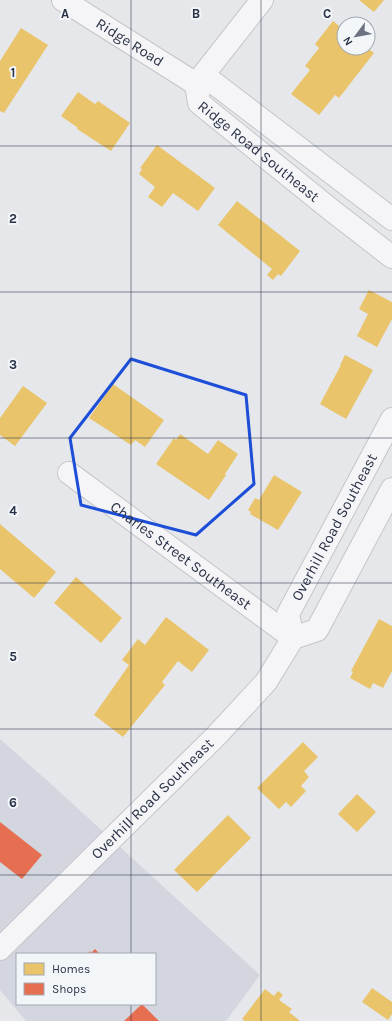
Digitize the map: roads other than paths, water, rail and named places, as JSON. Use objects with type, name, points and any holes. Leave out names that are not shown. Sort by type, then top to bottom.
[{"type":"street","name":"Ridge Road","points":[[63,0],[196,84]]},
{"type":"street","points":[[196,84],[262,0]]},
{"type":"street","name":"Ridge Road Southeast","points":[[392,218],[214,83],[196,84],[199,103],[392,257]]},
{"type":"street","name":"Overhill Road Southeast","points":[[0,949],[216,736],[266,682],[294,638],[288,614],[392,419]]},
{"type":"street","name":"Charles Street Southeast","points":[[69,473],[294,638]]},
{"type":"street","points":[[294,638],[317,630],[392,489]]}]
